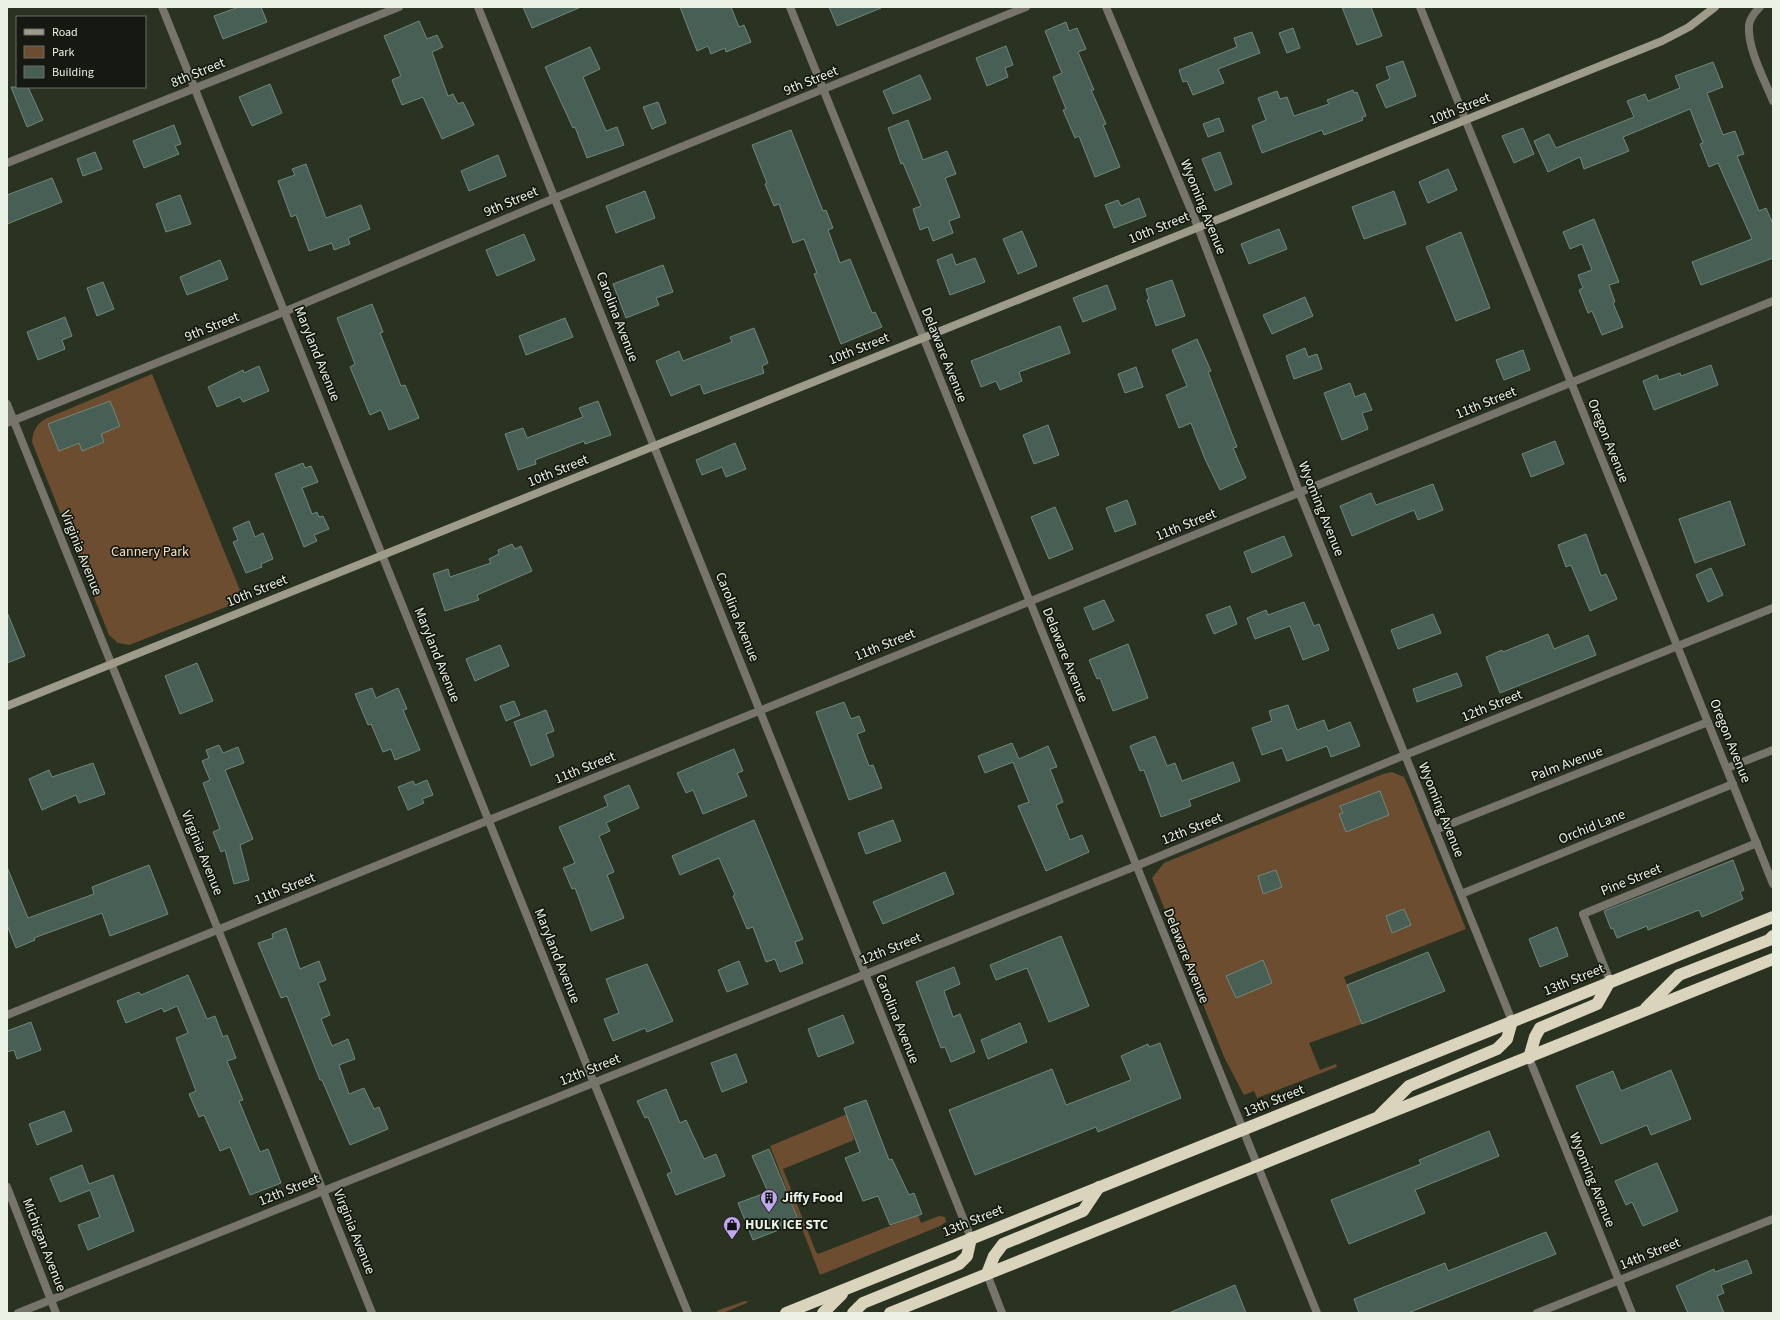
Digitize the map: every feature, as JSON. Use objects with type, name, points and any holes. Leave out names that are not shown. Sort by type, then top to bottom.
[{"type":"highway","name":"13th Street","points":[[786,1313],[1610,981],[1773,917]]},
{"type":"highway","points":[[1643,1012],[1679,975],[1769,940],[1773,936]]},
{"type":"highway","points":[[890,1313],[1773,960]]},
{"type":"highway","points":[[1528,1058],[1540,1028],[1597,1004],[1610,981]]},
{"type":"highway","points":[[1376,1118],[1409,1086],[1497,1049],[1507,1039],[1512,1021]]},
{"type":"highway","points":[[987,1274],[994,1256],[1003,1244],[1083,1211],[1099,1187]]},
{"type":"highway","points":[[853,1313],[863,1303],[959,1264],[968,1256],[971,1238]]},
{"type":"highway","points":[[823,1313],[846,1290]]},
{"type":"street","name":"Maryland Avenue","points":[[162,7],[286,311],[382,554],[688,1313]]},
{"type":"street","name":"8th Street","points":[[7,163],[399,7]]},
{"type":"street","name":"Carolina Avenue","points":[[478,7],[971,1238]]},
{"type":"street","name":"Delaware Avenue","points":[[790,7],[1317,1313]]},
{"type":"street","name":"9th Street","points":[[10,422],[286,311],[555,198],[1026,7]]},
{"type":"street","name":"Wyoming Avenue","points":[[1106,7],[1198,227],[1300,494],[1512,1021]]},
{"type":"street","name":"Oregon Avenue","points":[[1420,7],[1773,884]]},
{"type":"street","name":"10th Street","points":[[7,706],[382,554],[1466,121],[1662,41],[1689,27],[1715,7]]},
{"type":"street","points":[[1760,7],[1754,12],[1749,25],[1754,54],[1773,102]]},
{"type":"street","name":"11th Street","points":[[7,1015],[490,821],[760,709],[1300,494],[1571,382],[1773,301]]},
{"type":"street","name":"Virginia Avenue","points":[[7,404],[10,422],[112,664],[372,1313]]},
{"type":"street","name":"12th Street","points":[[18,1313],[865,973],[1136,866],[1405,755],[1773,608]]},
{"type":"street","name":"Palm Avenue","points":[[1435,830],[1708,722]]},
{"type":"street","points":[[1727,768],[1773,750]]},
{"type":"street","name":"Orchid Lane","points":[[1461,894],[1733,784]]},
{"type":"street","name":"Pine Street","points":[[1610,981],[1583,914],[1757,843]]},
{"type":"street","name":"Wyoming Avenue","points":[[1528,1058],[1632,1313]]},
{"type":"street","name":"Michigan Avenue","points":[[7,1187],[56,1313]]},
{"type":"street","name":"14th Street","points":[[1537,1313],[1773,1219]]},
{"type":"street","points":[[987,1274],[1002,1313]]},
{"type":"green space","name":"Cannery Park","points":[[152,374],[244,600],[129,645],[118,643],[109,635],[32,442],[36,429],[45,419]]},
{"type":"green space","points":[[1392,772],[1404,777],[1466,929],[1344,977],[1362,1024],[1309,1043],[1320,1070],[1336,1064],[1337,1067],[1257,1098],[1254,1091],[1244,1095],[1225,1059],[1152,878],[1164,863],[1383,774]]},
{"type":"green space","points":[[847,1114],[854,1140],[783,1169],[816,1252],[818,1254],[918,1215],[921,1223],[939,1216],[945,1217],[946,1222],[940,1226],[820,1275],[770,1146]]},
{"type":"green space","points":[[745,1301],[749,1302],[723,1313],[715,1313],[719,1310]]},
{"type":"building","points":[[239,7],[261,7],[267,22],[223,39],[214,16]]},
{"type":"building","points":[[523,7],[581,7],[532,28]]},
{"type":"building","points":[[680,7],[731,7],[739,27],[744,25],[751,42],[726,52],[725,48],[711,54],[708,46],[697,51]]},
{"type":"building","points":[[829,7],[881,7],[881,8],[837,26]]},
{"type":"building","points":[[1342,7],[1371,7],[1382,36],[1357,45]]},
{"type":"building","points":[[419,21],[427,39],[437,35],[443,47],[432,52],[448,96],[453,94],[458,104],[463,102],[474,125],[442,139],[423,97],[402,105],[392,80],[401,76],[384,36]]},
{"type":"building","points":[[1066,22],[1069,31],[1077,28],[1086,49],[1078,52],[1094,90],[1091,90],[1106,124],[1103,125],[1120,167],[1095,177],[1079,136],[1075,138],[1063,110],[1066,109],[1053,77],[1062,73],[1045,31]]},
{"type":"building","points":[[1293,28],[1300,48],[1287,53],[1279,33]]},
{"type":"building","points":[[1252,32],[1260,53],[1218,69],[1224,83],[1193,95],[1187,81],[1183,82],[1179,70],[1237,47],[1234,38]]},
{"type":"building","points":[[1006,46],[1013,65],[1005,68],[1008,77],[987,86],[976,58]]},
{"type":"building","points":[[590,47],[600,69],[583,77],[606,131],[617,127],[624,145],[587,158],[575,127],[573,128],[545,67]]},
{"type":"building","points":[[1403,61],[1416,96],[1386,108],[1376,85],[1390,79],[1386,67]]},
{"type":"building","points":[[1713,62],[1723,87],[1707,93],[1723,135],[1735,131],[1744,154],[1737,156],[1759,211],[1766,208],[1773,224],[1773,258],[1701,285],[1692,262],[1752,239],[1718,163],[1709,167],[1700,144],[1703,143],[1690,109],[1623,137],[1629,151],[1584,169],[1580,157],[1548,172],[1534,141],[1549,134],[1556,148],[1634,117],[1627,101],[1645,94],[1648,101],[1680,88],[1675,76]]},
{"type":"building","points":[[920,75],[931,99],[893,114],[883,91]]},
{"type":"building","points":[[270,84],[282,113],[252,126],[239,97]]},
{"type":"building","points":[[11,87],[28,88],[43,120],[27,127]]},
{"type":"building","points":[[1353,90],[1354,93],[1357,92],[1366,116],[1362,117],[1363,120],[1324,135],[1322,130],[1262,153],[1252,126],[1266,120],[1258,98],[1277,91],[1280,99],[1287,97],[1294,116],[1329,104],[1327,100]]},
{"type":"building","points":[[658,102],[666,123],[652,129],[643,107]]},
{"type":"building","points":[[1219,118],[1224,131],[1208,137],[1203,124]]},
{"type":"building","points":[[908,120],[923,160],[947,151],[956,174],[945,178],[960,217],[949,221],[953,233],[933,241],[928,227],[920,230],[913,209],[921,206],[903,163],[901,164],[888,128]]},
{"type":"building","points":[[174,125],[181,144],[175,146],[179,154],[144,168],[133,141]]},
{"type":"building","points":[[1523,128],[1534,154],[1514,163],[1502,136]]},
{"type":"building","points":[[791,130],[823,211],[826,210],[833,228],[828,230],[840,263],[850,259],[872,313],[875,312],[882,327],[841,344],[814,274],[817,273],[804,239],[793,243],[779,204],[774,206],[765,184],[767,183],[752,145]]},
{"type":"building","points":[[95,152],[102,169],[83,176],[77,159]]},
{"type":"building","points":[[1220,152],[1232,184],[1215,191],[1202,159]]},
{"type":"building","points":[[498,155],[506,176],[469,191],[461,171]]},
{"type":"building","points":[[306,164],[326,218],[361,205],[370,229],[348,238],[350,244],[334,250],[332,243],[309,251],[296,215],[291,217],[278,181],[295,175],[292,169]]},
{"type":"building","points":[[1448,169],[1457,190],[1428,203],[1419,182]]},
{"type":"building","points":[[52,178],[62,202],[7,224],[7,195]]},
{"type":"building","points":[[645,191],[655,218],[616,233],[606,206]]},
{"type":"building","points":[[1394,191],[1406,224],[1364,239],[1352,207]]},
{"type":"building","points":[[180,195],[191,224],[166,232],[156,204]]},
{"type":"building","points":[[1139,198],[1146,216],[1114,228],[1105,205],[1118,200],[1121,206]]},
{"type":"building","points":[[1594,219],[1619,282],[1609,285],[1615,302],[1613,303],[1623,327],[1602,335],[1592,311],[1588,313],[1579,290],[1583,288],[1578,275],[1592,270],[1582,244],[1570,249],[1563,232]]},
{"type":"building","points":[[1279,229],[1287,249],[1249,264],[1241,244]]},
{"type":"building","points":[[1022,231],[1037,266],[1018,274],[1003,239]]},
{"type":"building","points":[[1461,232],[1490,308],[1456,321],[1426,247]]},
{"type":"building","points":[[524,234],[535,260],[497,276],[486,250]]},
{"type":"building","points":[[952,254],[956,265],[975,258],[985,282],[950,295],[937,260]]},
{"type":"building","points":[[220,260],[228,279],[187,295],[180,277]]},
{"type":"building","points":[[663,265],[673,292],[656,298],[659,305],[626,318],[613,284]]},
{"type":"building","points":[[1172,280],[1185,316],[1156,326],[1147,300],[1149,299],[1146,289]]},
{"type":"building","points":[[103,282],[114,309],[97,316],[87,288]]},
{"type":"building","points":[[1107,285],[1116,309],[1083,322],[1073,298]]},
{"type":"building","points":[[1305,297],[1313,316],[1272,334],[1263,315]]},
{"type":"building","points":[[372,304],[383,332],[380,333],[401,386],[405,385],[419,418],[389,430],[381,410],[370,415],[350,367],[355,364],[337,318]]},
{"type":"building","points":[[65,317],[72,336],[62,340],[65,349],[38,360],[27,332]]},
{"type":"building","points":[[565,318],[573,337],[526,355],[519,336]]},
{"type":"building","points":[[1060,326],[1070,353],[1019,372],[1022,381],[1000,390],[996,381],[981,387],[971,361]]},
{"type":"building","points":[[754,328],[768,363],[762,366],[764,373],[704,394],[700,384],[671,396],[656,361],[679,351],[683,361],[732,342],[730,337]]},
{"type":"building","points":[[1197,339],[1211,371],[1208,372],[1237,447],[1233,448],[1246,478],[1220,490],[1205,459],[1191,423],[1179,428],[1166,395],[1187,386],[1172,350]]},
{"type":"building","points":[[1305,348],[1308,357],[1317,354],[1322,369],[1294,379],[1286,356]]},
{"type":"building","points":[[1523,350],[1530,370],[1504,380],[1496,360]]},
{"type":"building","points":[[1711,365],[1718,385],[1654,410],[1643,381],[1657,375],[1659,380],[1680,373],[1681,376]]},
{"type":"building","points":[[259,366],[269,391],[243,402],[240,397],[217,407],[208,387],[243,370],[244,373]]},
{"type":"building","points":[[1136,367],[1143,387],[1125,393],[1118,374]]},
{"type":"building","points":[[1350,383],[1355,397],[1365,393],[1372,410],[1362,413],[1368,429],[1342,440],[1324,393]]},
{"type":"building","points":[[110,401],[120,426],[101,434],[104,442],[82,451],[79,443],[59,451],[48,424]]},
{"type":"building","points":[[598,401],[611,435],[585,444],[584,441],[535,460],[536,464],[518,470],[505,434],[523,428],[527,438],[583,417],[579,408]]},
{"type":"building","points":[[1048,425],[1059,455],[1034,464],[1023,435]]},
{"type":"building","points":[[1555,441],[1564,464],[1531,477],[1522,454]]},
{"type":"building","points":[[735,443],[746,469],[726,477],[722,467],[702,475],[696,460]]},
{"type":"building","points":[[303,463],[305,468],[311,466],[318,482],[302,488],[312,514],[317,512],[319,517],[323,516],[329,529],[314,535],[317,541],[304,547],[275,474]]},
{"type":"building","points":[[1433,484],[1443,510],[1418,520],[1414,510],[1352,536],[1340,506],[1371,493],[1376,505]]},
{"type":"building","points":[[1127,500],[1136,524],[1115,532],[1106,508]]},
{"type":"building","points":[[1730,501],[1745,545],[1695,563],[1679,519]]},
{"type":"building","points":[[1055,507],[1073,549],[1049,559],[1031,517]]},
{"type":"building","points":[[249,521],[255,537],[263,533],[273,559],[261,564],[262,567],[246,573],[233,542],[238,540],[233,528]]},
{"type":"building","points":[[1586,534],[1601,576],[1606,574],[1617,599],[1590,611],[1571,565],[1566,567],[1558,545]]},
{"type":"building","points":[[1284,536],[1292,556],[1252,573],[1244,552]]},
{"type":"building","points":[[512,544],[515,549],[521,546],[532,571],[477,595],[479,600],[445,611],[433,574],[448,569],[450,577],[491,563],[489,559],[499,554],[498,550]]},
{"type":"building","points":[[1711,568],[1723,595],[1708,602],[1696,575]]},
{"type":"building","points":[[1104,600],[1114,621],[1093,630],[1084,608]]},
{"type":"building","points":[[1304,602],[1314,626],[1319,624],[1329,650],[1303,660],[1290,626],[1255,639],[1247,618],[1266,610],[1268,615]]},
{"type":"building","points":[[1230,606],[1237,624],[1214,634],[1206,615]]},
{"type":"building","points":[[7,612],[25,656],[7,663]]},
{"type":"building","points":[[1433,614],[1441,633],[1398,649],[1391,630]]},
{"type":"building","points":[[1548,634],[1554,649],[1588,635],[1596,655],[1500,693],[1486,657],[1502,650],[1503,652]]},
{"type":"building","points":[[1128,644],[1148,698],[1113,711],[1100,678],[1097,679],[1089,660]]},
{"type":"building","points":[[500,645],[509,666],[475,681],[466,659]]},
{"type":"building","points":[[197,663],[213,701],[180,714],[165,676]]},
{"type":"building","points":[[1457,673],[1462,686],[1417,702],[1413,689]]},
{"type":"building","points":[[372,688],[376,698],[398,688],[407,709],[403,710],[420,750],[395,760],[391,749],[383,752],[371,724],[368,725],[355,694]]},
{"type":"building","points":[[514,701],[520,715],[506,721],[500,706]]},
{"type":"building","points":[[844,702],[851,719],[859,716],[865,731],[857,734],[869,766],[873,765],[882,788],[849,800],[816,712]]},
{"type":"building","points":[[1288,705],[1297,730],[1324,720],[1328,731],[1350,722],[1360,746],[1331,757],[1327,746],[1287,761],[1282,748],[1262,755],[1252,728],[1272,721],[1269,711]]},
{"type":"building","points":[[546,710],[554,731],[546,734],[554,756],[531,766],[514,722]]},
{"type":"building","points":[[1155,736],[1167,766],[1175,763],[1182,781],[1233,762],[1240,781],[1189,800],[1191,806],[1161,817],[1144,770],[1140,771],[1130,746]]},
{"type":"building","points":[[1012,743],[1019,759],[1048,746],[1057,767],[1050,769],[1063,802],[1056,805],[1070,840],[1082,835],[1089,852],[1046,871],[1018,806],[1029,802],[1013,762],[985,773],[978,756]]},
{"type":"building","points":[[219,745],[223,753],[238,747],[244,763],[225,770],[253,839],[240,845],[249,880],[234,884],[225,850],[221,852],[213,832],[220,829],[203,783],[210,780],[202,761],[209,758],[206,750]]},
{"type":"building","points":[[734,749],[743,771],[737,773],[747,796],[703,814],[693,790],[686,793],[677,773]]},
{"type":"building","points":[[93,763],[105,794],[79,803],[76,795],[42,810],[29,779],[49,770],[52,777]]},
{"type":"building","points":[[427,780],[433,795],[422,799],[424,803],[408,810],[398,787],[413,781],[415,785]]},
{"type":"building","points":[[629,785],[639,808],[606,823],[610,831],[599,836],[614,872],[607,875],[624,918],[591,931],[575,888],[572,889],[563,868],[575,863],[559,827],[608,806],[604,796]]},
{"type":"building","points":[[1380,791],[1389,815],[1346,832],[1339,814],[1343,813],[1340,806]]},
{"type":"building","points":[[754,820],[803,939],[795,942],[803,963],[780,972],[775,959],[766,962],[753,927],[747,929],[733,896],[735,895],[719,858],[680,875],[672,856]]},
{"type":"building","points":[[893,820],[901,841],[866,854],[858,833]]},
{"type":"building","points":[[1733,860],[1744,890],[1740,892],[1743,899],[1702,917],[1699,910],[1648,930],[1647,926],[1617,938],[1613,928],[1611,929],[1604,911]]},
{"type":"building","points":[[149,865],[168,914],[110,936],[102,913],[34,938],[35,940],[16,948],[7,925],[7,867],[28,918],[94,894],[92,887]]},
{"type":"building","points":[[1276,870],[1282,887],[1263,894],[1258,876]]},
{"type":"building","points":[[945,872],[954,894],[883,924],[873,902]]},
{"type":"building","points":[[1404,909],[1411,925],[1392,933],[1386,916]]},
{"type":"building","points":[[1557,927],[1568,956],[1540,967],[1529,939]]},
{"type":"building","points":[[286,928],[300,969],[319,961],[326,980],[318,983],[330,1015],[321,1019],[332,1046],[348,1039],[355,1059],[339,1065],[349,1094],[364,1088],[374,1109],[379,1107],[388,1129],[350,1145],[322,1080],[320,1080],[287,996],[281,998],[258,943],[273,938],[272,934]]},
{"type":"building","points":[[1061,936],[1089,1006],[1049,1022],[1027,968],[996,980],[990,965]]},
{"type":"building","points":[[1428,952],[1445,991],[1362,1024],[1347,985]]},
{"type":"building","points":[[1263,960],[1272,983],[1236,998],[1226,976]]},
{"type":"building","points":[[739,961],[748,984],[727,992],[718,970]]},
{"type":"building","points":[[647,964],[673,1021],[647,1032],[645,1028],[613,1041],[604,1019],[619,1013],[606,979]]},
{"type":"building","points":[[954,967],[960,984],[944,991],[953,1017],[960,1014],[975,1052],[951,1062],[945,1047],[941,1048],[916,982]]},
{"type":"building","points":[[188,975],[207,1019],[215,1016],[223,1037],[227,1035],[236,1058],[227,1061],[243,1100],[239,1101],[260,1152],[268,1149],[281,1183],[250,1195],[230,1147],[220,1151],[204,1115],[199,1117],[189,1094],[196,1091],[176,1038],[188,1033],[177,1006],[164,1012],[162,1008],[126,1023],[117,1001],[139,992],[141,995]]},
{"type":"building","points":[[843,1015],[854,1043],[818,1057],[808,1029]]},
{"type":"building","points":[[31,1022],[41,1050],[17,1059],[14,1050],[7,1052],[7,1031]]},
{"type":"building","points":[[1020,1023],[1027,1042],[988,1059],[981,1040]]},
{"type":"building","points":[[1160,1043],[1181,1098],[1098,1132],[1096,1127],[975,1175],[949,1110],[1052,1069],[1066,1105],[1131,1080],[1121,1056],[1148,1044],[1149,1047]]},
{"type":"building","points":[[736,1054],[747,1082],[722,1092],[711,1063]]},
{"type":"building","points":[[1671,1070],[1691,1119],[1651,1135],[1647,1125],[1601,1144],[1576,1086],[1613,1071],[1621,1091]]},
{"type":"building","points":[[666,1089],[680,1123],[686,1120],[704,1159],[716,1154],[725,1176],[676,1195],[667,1174],[672,1172],[648,1117],[645,1118],[637,1101]]},
{"type":"building","points":[[866,1100],[889,1160],[892,1159],[909,1195],[914,1193],[922,1214],[890,1225],[878,1196],[863,1201],[845,1158],[860,1152],[844,1108]]},
{"type":"building","points":[[64,1111],[72,1131],[37,1145],[29,1124]]},
{"type":"building","points":[[1489,1131],[1499,1156],[1415,1190],[1425,1213],[1349,1244],[1331,1200],[1421,1164],[1419,1160]]},
{"type":"building","name":"Jiffy Food","points":[[769,1149],[799,1222],[753,1240],[738,1203],[768,1192],[752,1156]]},
{"type":"building","points":[[1657,1163],[1678,1211],[1643,1226],[1632,1202],[1626,1205],[1615,1181]]},
{"type":"building","points":[[82,1165],[89,1184],[113,1175],[134,1231],[88,1250],[78,1225],[100,1217],[90,1190],[60,1202],[50,1178]]},
{"type":"building","points":[[1546,1232],[1556,1254],[1408,1313],[1359,1313],[1354,1299],[1445,1263],[1448,1271]]},
{"type":"building","points":[[1747,1260],[1752,1273],[1721,1285],[1724,1293],[1717,1296],[1724,1313],[1688,1313],[1676,1286],[1714,1269],[1715,1272]]},
{"type":"building","points":[[1235,1285],[1246,1313],[1169,1313]]},
{"type":"place","name":"Jiffy Food","points":[[769,1213]]},
{"type":"place","name":"HULK ICE STC","points":[[732,1240]]}]
